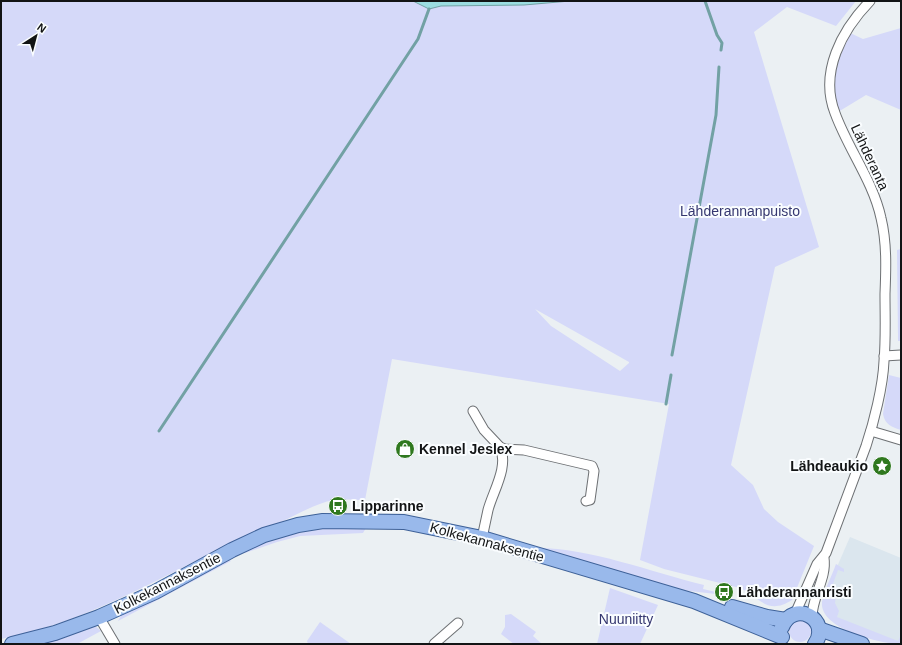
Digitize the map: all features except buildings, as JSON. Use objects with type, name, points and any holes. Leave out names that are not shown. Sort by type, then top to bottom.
[{"type":"main road","name":"Kolkekannaksentie","points":[[12,644],[54,633],[98,617],[155,592],[264,535],[298,525],[323,521],[404,522],[482,538],[694,601],[784,640]]},
{"type":"main road","name":"Kolkekannaksentie","points":[[694,601],[729,606],[767,617],[791,617],[801,613],[816,623]]},
{"type":"main road","points":[[784,640],[782,628],[791,617]]},
{"type":"main road","points":[[815,644],[818,638],[816,623]]},
{"type":"main road","points":[[816,623],[862,644]]},
{"type":"street","name":"Lähderanta","points":[[816,623],[812,607],[825,567],[824,558],[871,431],[884,356],[886,247],[881,218],[870,186],[834,112],[830,89],[832,63],[840,41],[854,19],[870,1]]},
{"type":"street","points":[[884,356],[901,355]]},
{"type":"street","points":[[473,411],[484,430],[500,448],[503,454],[503,463],[488,509],[482,538]]},
{"type":"street","points":[[871,431],[901,440]]},
{"type":"street","points":[[500,448],[524,450],[592,466],[594,471],[590,500],[586,502]]},
{"type":"street","name":"Lähderanta","points":[[791,617],[817,564],[824,558]]},
{"type":"street","points":[[98,617],[115,644]]},
{"type":"street","points":[[434,644],[458,623]]},
{"type":"shaded area","points":[[413,1],[570,1],[524,5],[441,6],[429,9]]},
{"type":"shaded area","points":[[850,537],[901,558],[901,644],[875,638],[825,611],[823,599]]},
{"type":"green space","name":"Lähderannanpuisto","points":[[1,1],[856,1],[836,26],[787,7],[754,32],[819,247],[775,267],[731,465],[753,485],[764,509],[778,522],[814,546],[792,600],[776,606],[770,606],[740,588],[664,569],[640,560],[669,404],[392,359],[365,500],[334,500],[320,504],[243,538],[108,604],[38,630],[1,639]],"holes":[[[535,309],[629,362],[620,371],[551,326]]]},
{"type":"green space","points":[[901,28],[901,110],[866,95],[838,112],[835,89],[837,62],[848,32],[863,39]]},
{"type":"green space","points":[[901,249],[901,341],[898,341],[897,250]]},
{"type":"green space","points":[[889,375],[901,378],[901,430],[892,427],[887,423],[883,414]]},
{"type":"green space","points":[[339,527],[366,528],[363,533],[300,536],[245,553],[246,550],[257,545],[280,538],[303,532]]},
{"type":"green space","points":[[537,548],[557,549],[599,556],[704,585],[703,589],[716,592],[716,594],[680,590]]},
{"type":"green space","points":[[228,559],[231,561],[118,621],[122,614]]},
{"type":"green space","points":[[836,564],[844,569],[844,572],[838,570],[830,592],[836,595],[835,603],[839,611],[837,617],[898,641],[901,635],[901,644],[866,638],[840,627],[830,620],[824,612],[822,602],[824,593]]},
{"type":"green space","name":"Nuuniitty","points":[[610,588],[658,605],[640,644],[597,644]]},
{"type":"green space","points":[[511,614],[536,632],[533,636],[542,644],[514,644],[501,634],[505,627],[505,615]]},
{"type":"green space","points":[[796,620],[804,620],[811,627],[811,635],[804,642],[796,642],[789,635],[789,627]]},
{"type":"green space","points":[[320,622],[351,644],[308,644],[307,641]]},
{"type":"green space","points":[[95,626],[101,631],[77,644],[41,644]]},
{"type":"waterway","points":[[705,1],[717,35],[722,43],[721,50]]},
{"type":"waterway","points":[[159,431],[418,39],[429,9]]},
{"type":"waterway","points":[[672,355],[716,115],[719,67]]},
{"type":"waterway","points":[[666,404],[671,375]]},
{"type":"place","name":"Kennel Jeslex","points":[[405,449]]},
{"type":"place","name":"Lähdeaukio","points":[[882,466]]},
{"type":"place","name":"Lipparinne","points":[[338,506]]},
{"type":"place","name":"Lähderannanristi","points":[[724,592]]}]
